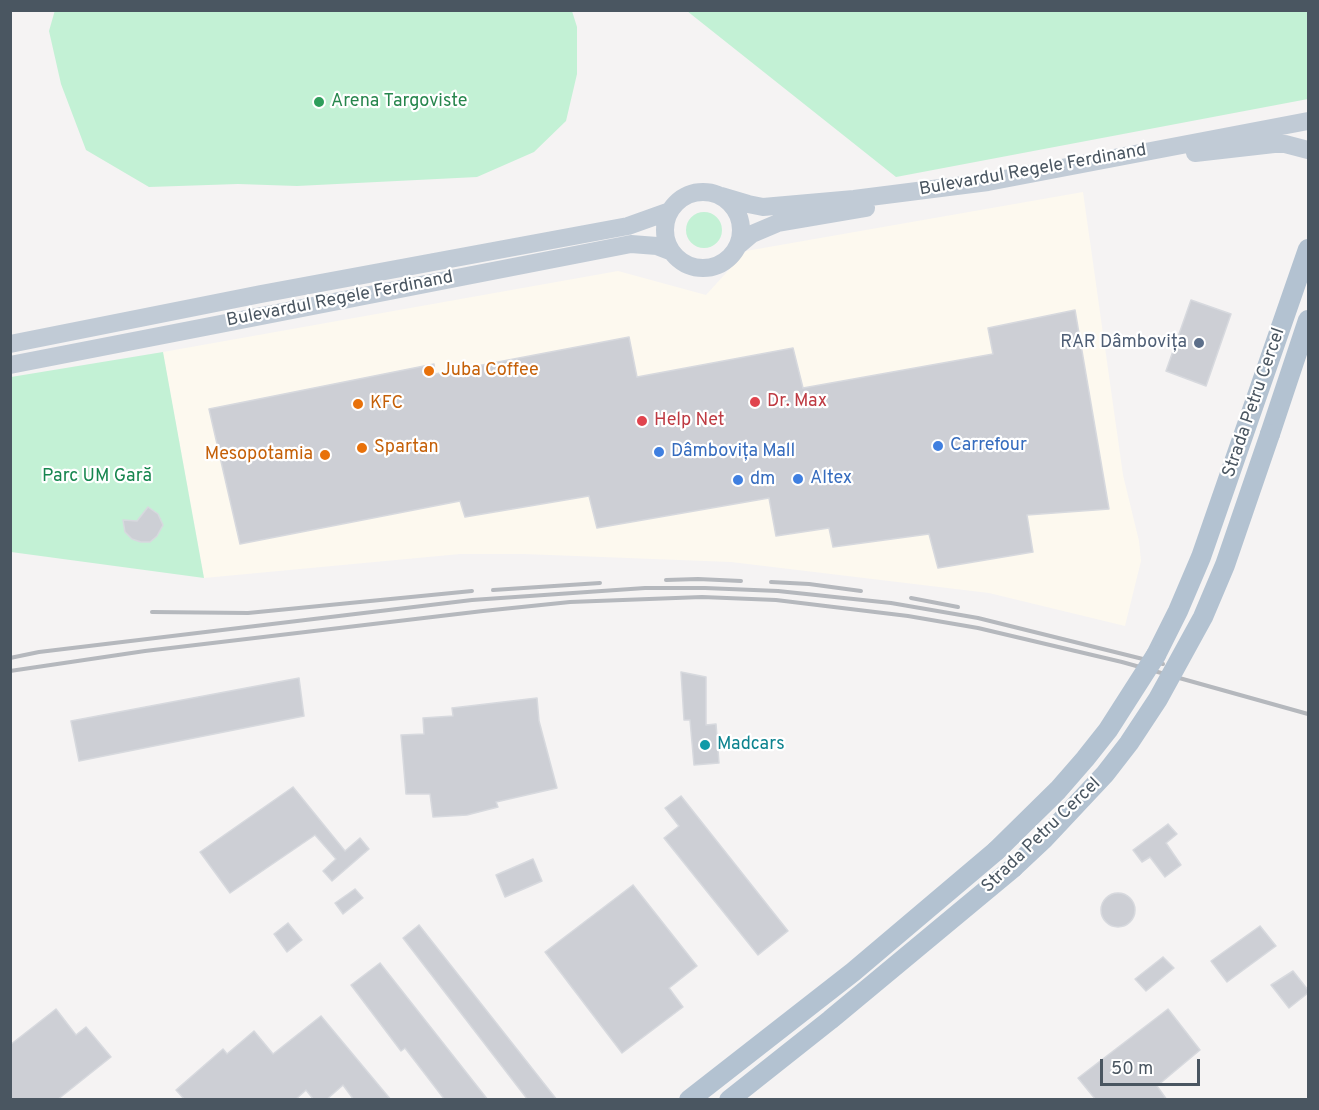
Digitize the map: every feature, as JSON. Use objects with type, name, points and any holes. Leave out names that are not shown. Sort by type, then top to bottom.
[{"type":"main road","name":"Bulevardul Regele Ferdinand","points":[[10,344],[633,224],[670,211],[678,201],[699,192],[763,207],[854,199],[977,183],[1308,121]]},
{"type":"main road","name":"Bulevardul Regele Ferdinand","points":[[10,364],[631,244],[657,246],[670,251],[687,265],[708,268],[726,261],[752,234],[778,223],[1178,155],[1285,144],[1308,150]]},
{"type":"main road","points":[[721,196],[738,212],[742,235],[739,245]]},
{"type":"main road","points":[[670,211],[664,228],[670,251]]},
{"type":"main road","name":"Strada Petru Cercel","points":[[689,1100],[861,966],[996,851],[1058,790],[1108,730],[1156,655],[1202,556],[1308,249]]},
{"type":"main road","name":"Strada Petru Cercel","points":[[729,1100],[839,1013],[1013,868],[1052,831],[1105,774],[1129,743],[1158,699],[1184,653],[1220,576],[1308,320]]},
{"type":"shaded area","points":[[1083,192],[1123,475],[1139,541],[1141,561],[1125,626],[989,593],[731,562],[524,554],[460,554],[204,578],[163,352],[618,271],[706,295],[746,251]]},
{"type":"green space","name":"Arena Targoviste","points":[[55,10],[572,11],[577,27],[577,74],[566,121],[534,152],[477,177],[297,186],[238,184],[149,187],[86,150],[61,84],[49,31]]},
{"type":"green space","points":[[687,11],[1308,11],[1308,99],[896,177]]},
{"type":"green space","points":[[704,212],[717,217],[722,230],[717,243],[704,248],[691,243],[686,230],[691,217]]},
{"type":"green space","name":"Parc UM Gară","points":[[163,352],[204,578],[11,552],[11,377]]},
{"type":"building","name":"RAR Dâmbovița","points":[[1191,300],[1231,314],[1206,386],[1166,371]]},
{"type":"building","name":"Dâmbovița Mall","points":[[1075,310],[1109,509],[1027,515],[1033,552],[938,568],[929,534],[833,547],[829,528],[776,536],[769,498],[597,528],[589,496],[465,517],[460,501],[240,544],[209,409],[434,364],[435,374],[629,337],[637,377],[793,348],[803,388],[993,354],[988,328]]},
{"type":"building","points":[[148,507],[158,514],[163,525],[157,536],[150,542],[132,539],[125,532],[123,520],[137,521]]},
{"type":"building","points":[[681,672],[706,677],[706,725],[716,724],[719,763],[694,765],[690,720],[684,720]]},
{"type":"building","points":[[299,678],[304,716],[79,761],[71,721]]},
{"type":"building","points":[[537,698],[539,721],[557,788],[496,802],[498,807],[467,815],[433,817],[430,794],[406,794],[401,735],[424,734],[423,718],[453,716],[452,708]]},
{"type":"building","points":[[293,787],[345,851],[360,838],[369,849],[332,881],[323,871],[336,859],[315,835],[230,893],[200,852]]},
{"type":"building","points":[[681,796],[788,931],[758,955],[664,838],[679,826],[665,808]]},
{"type":"building","points":[[1168,824],[1177,834],[1166,843],[1181,865],[1165,877],[1150,857],[1142,862],[1133,850]]},
{"type":"building","points":[[533,859],[542,881],[505,897],[496,875]]},
{"type":"building","points":[[633,885],[697,966],[669,988],[683,1007],[622,1053],[545,952]]},
{"type":"building","points":[[355,889],[363,898],[343,914],[335,903]]},
{"type":"building","points":[[1118,893],[1130,898],[1135,910],[1130,922],[1118,927],[1106,922],[1101,910],[1106,898]]},
{"type":"building","points":[[288,923],[302,940],[287,952],[274,934]]},
{"type":"building","points":[[419,925],[557,1100],[528,1100],[403,938]]},
{"type":"building","points":[[1260,926],[1276,946],[1227,982],[1211,961]]},
{"type":"building","points":[[1163,957],[1174,968],[1146,991],[1135,979]]},
{"type":"building","points":[[380,963],[488,1100],[445,1100],[405,1048],[401,1051],[351,985]]},
{"type":"building","points":[[1293,971],[1308,993],[1289,1008],[1271,985]]},
{"type":"building","points":[[56,1009],[76,1035],[86,1027],[111,1057],[57,1100],[10,1100],[10,1045]]},
{"type":"building","points":[[1168,1009],[1200,1050],[1157,1086],[1167,1100],[1096,1100],[1078,1078]]},
{"type":"building","points":[[321,1016],[391,1100],[354,1100],[343,1085],[326,1100],[314,1100],[306,1090],[295,1100],[185,1100],[176,1090],[223,1049],[227,1054],[254,1031],[273,1054]]},
{"type":"railway","points":[[666,580],[741,581]]},
{"type":"railway","points":[[771,582],[861,591]]},
{"type":"railway","points":[[493,590],[600,583]]},
{"type":"railway","points":[[10,658],[39,652],[472,600],[645,588],[705,588],[778,591],[891,603],[978,618],[1163,664]]},
{"type":"railway","points":[[152,612],[248,613],[472,591]]},
{"type":"railway","points":[[10,671],[145,651],[483,611],[570,602],[702,597],[776,600],[908,616],[978,628],[1122,662],[1308,714]]},
{"type":"railway","points":[[911,598],[958,607]]},
{"type":"place","name":"Arena Targoviste","points":[[319,102]]},
{"type":"place","name":"RAR Dâmbovița","points":[[1199,343]]},
{"type":"place","name":"Juba Coffee","points":[[429,371]]},
{"type":"place","name":"Dr. Max","points":[[755,402]]},
{"type":"place","name":"KFC","points":[[358,404]]},
{"type":"place","name":"Help Net","points":[[642,421]]},
{"type":"place","name":"Carrefour","points":[[938,446]]},
{"type":"place","name":"Spartan","points":[[362,448]]},
{"type":"place","name":"Dâmbovița Mall","points":[[659,452]]},
{"type":"place","name":"Mesopotamia","points":[[325,455]]},
{"type":"place","name":"Altex","points":[[798,479]]},
{"type":"place","name":"dm","points":[[738,480]]},
{"type":"place","name":"Madcars","points":[[705,745]]}]
